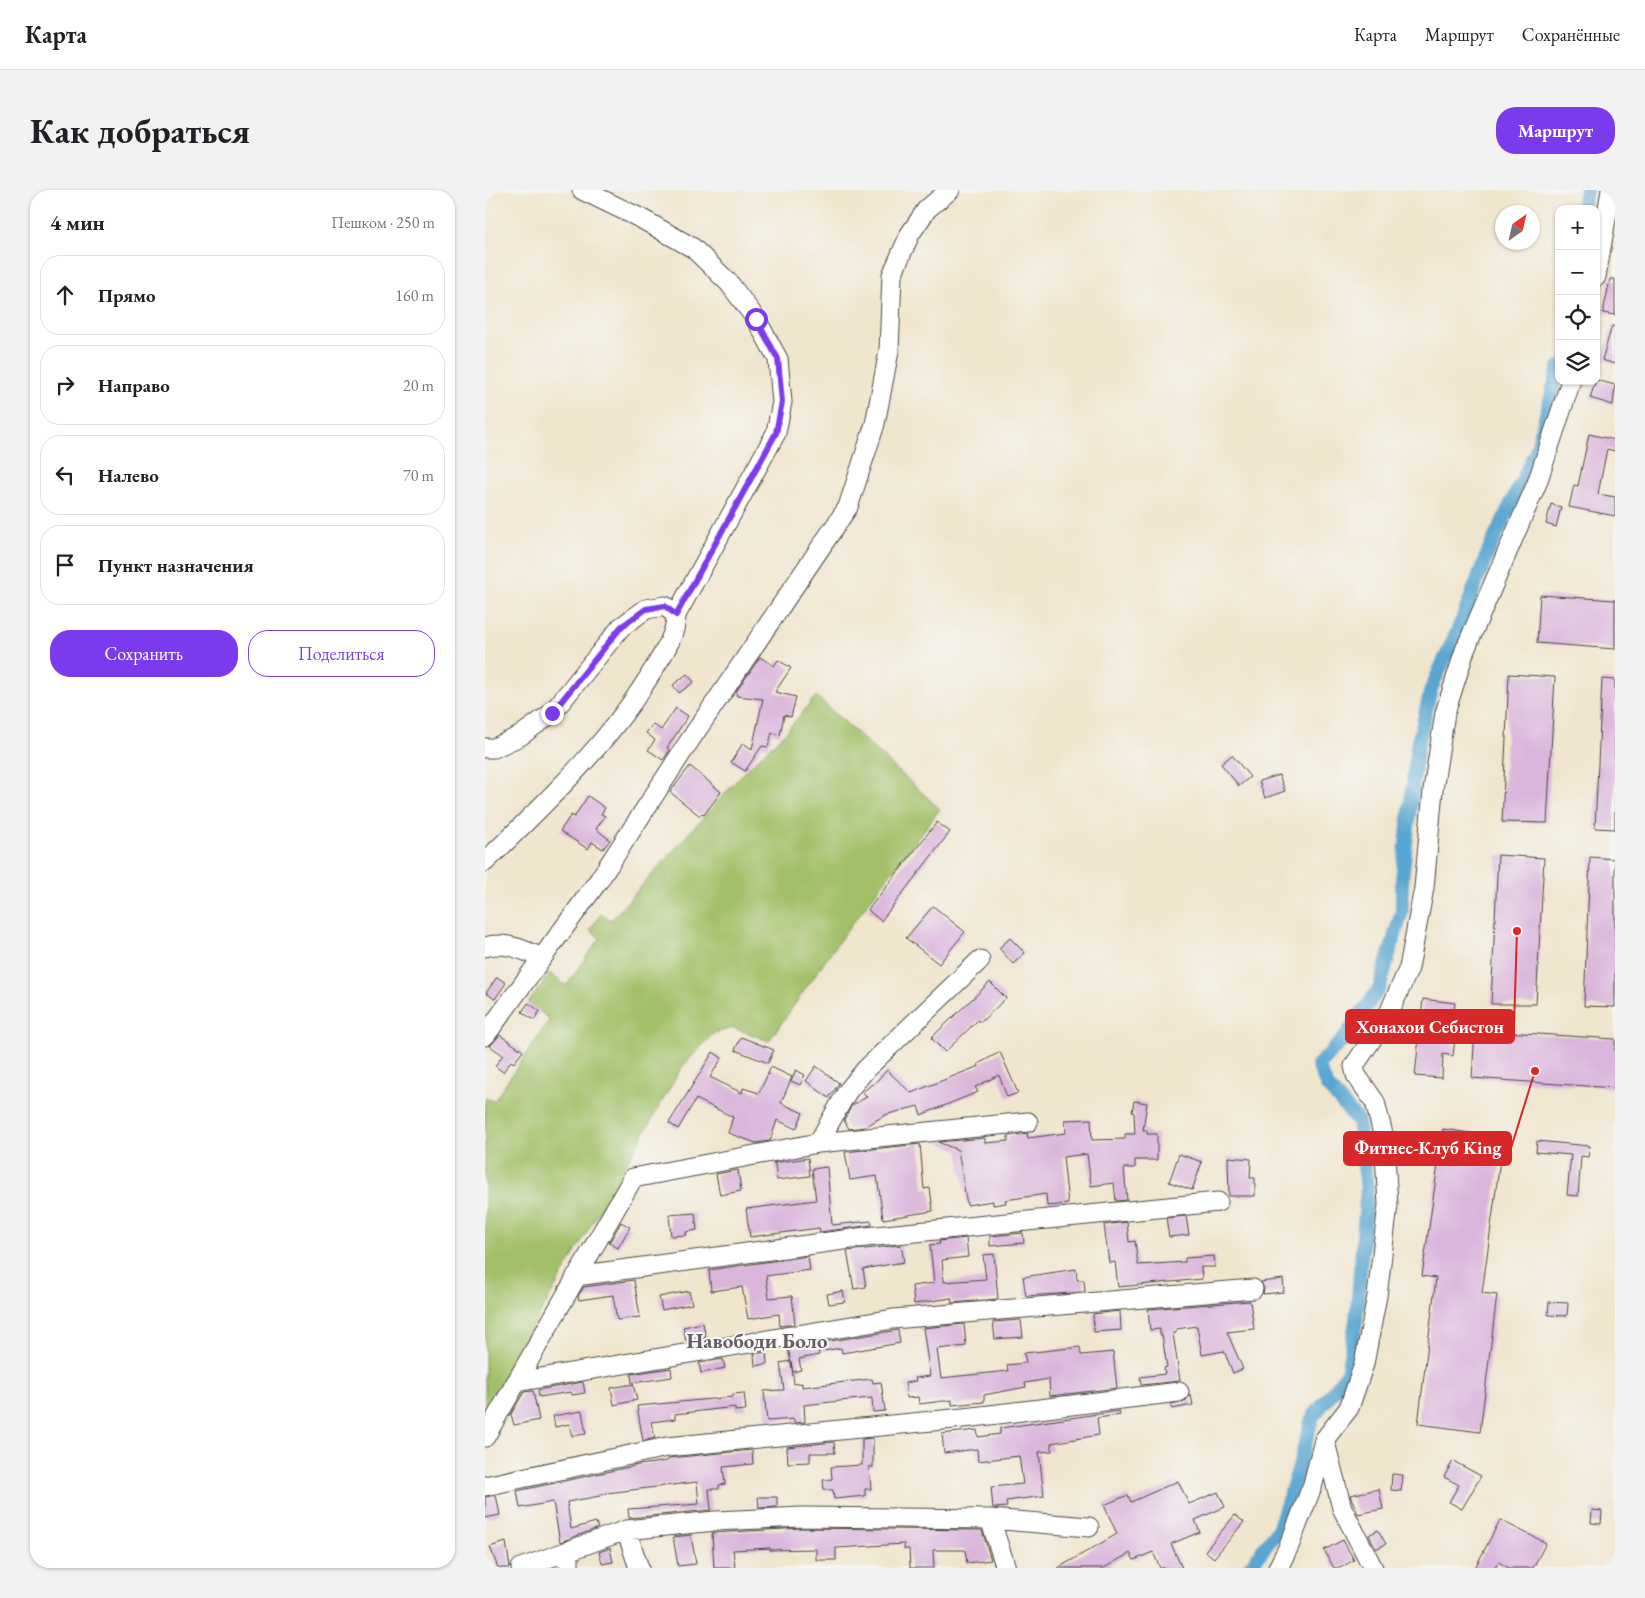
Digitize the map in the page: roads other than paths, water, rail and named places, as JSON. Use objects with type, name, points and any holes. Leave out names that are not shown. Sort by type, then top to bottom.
[{"type":"street","points":[[485,862],[588,759],[637,698],[666,650],[676,627],[676,615],[776,433],[782,402],[778,359],[756,319],[729,283],[693,248],[642,219],[582,190]]},
{"type":"street","points":[[485,1036],[599,880],[690,740],[848,507],[875,424],[889,351],[892,275],[910,234],[927,208],[949,190]]},
{"type":"street","points":[[1600,255],[1611,190]]},
{"type":"street","points":[[1278,1568],[1289,1546],[1313,1484],[1324,1440],[1349,1408],[1364,1364],[1377,1296],[1388,1205],[1384,1138],[1381,1119],[1375,1102],[1356,1075],[1353,1066],[1388,1015],[1409,968],[1424,888],[1433,790],[1445,713],[1465,650],[1537,483],[1570,385]]},
{"type":"street","points":[[485,748],[494,748],[520,736],[552,713],[621,627],[646,609],[665,606],[676,615]]},
{"type":"street","points":[[485,947],[492,945],[518,948],[542,958]]},
{"type":"street","points":[[818,1143],[847,1092],[866,1069],[980,960]]},
{"type":"street","points":[[485,1437],[633,1178],[818,1143],[1028,1122]]},
{"type":"street","points":[[576,1276],[866,1237],[1218,1202]]},
{"type":"street","points":[[516,1382],[893,1319],[1253,1289]]},
{"type":"street","points":[[485,1486],[667,1447],[779,1434],[973,1417],[1179,1392]]},
{"type":"street","points":[[1324,1440],[1342,1508],[1373,1568]]},
{"type":"street","points":[[521,1568],[569,1559],[626,1530],[715,1521],[802,1517],[990,1519],[1089,1527]]},
{"type":"street","points":[[990,1519],[1006,1568]]},
{"type":"street","points":[[626,1530],[639,1568]]},
{"type":"waterway","points":[[1583,205],[1586,190]]},
{"type":"waterway","points":[[1249,1568],[1278,1530],[1299,1467],[1312,1418],[1347,1374],[1356,1321],[1367,1188],[1358,1121],[1327,1086],[1318,1065],[1342,1041],[1379,989],[1402,911],[1402,879],[1417,748],[1431,689],[1462,620],[1488,552],[1536,451],[1555,382]]},
{"type":"place","name":"Хонахои Себистон","points":[[1517,931]]},
{"type":"place","name":"Фитнес-Клуб King","points":[[1535,1071]]},
{"type":"district","name":"Навободи Боло","points":[[757,1341]]}]
